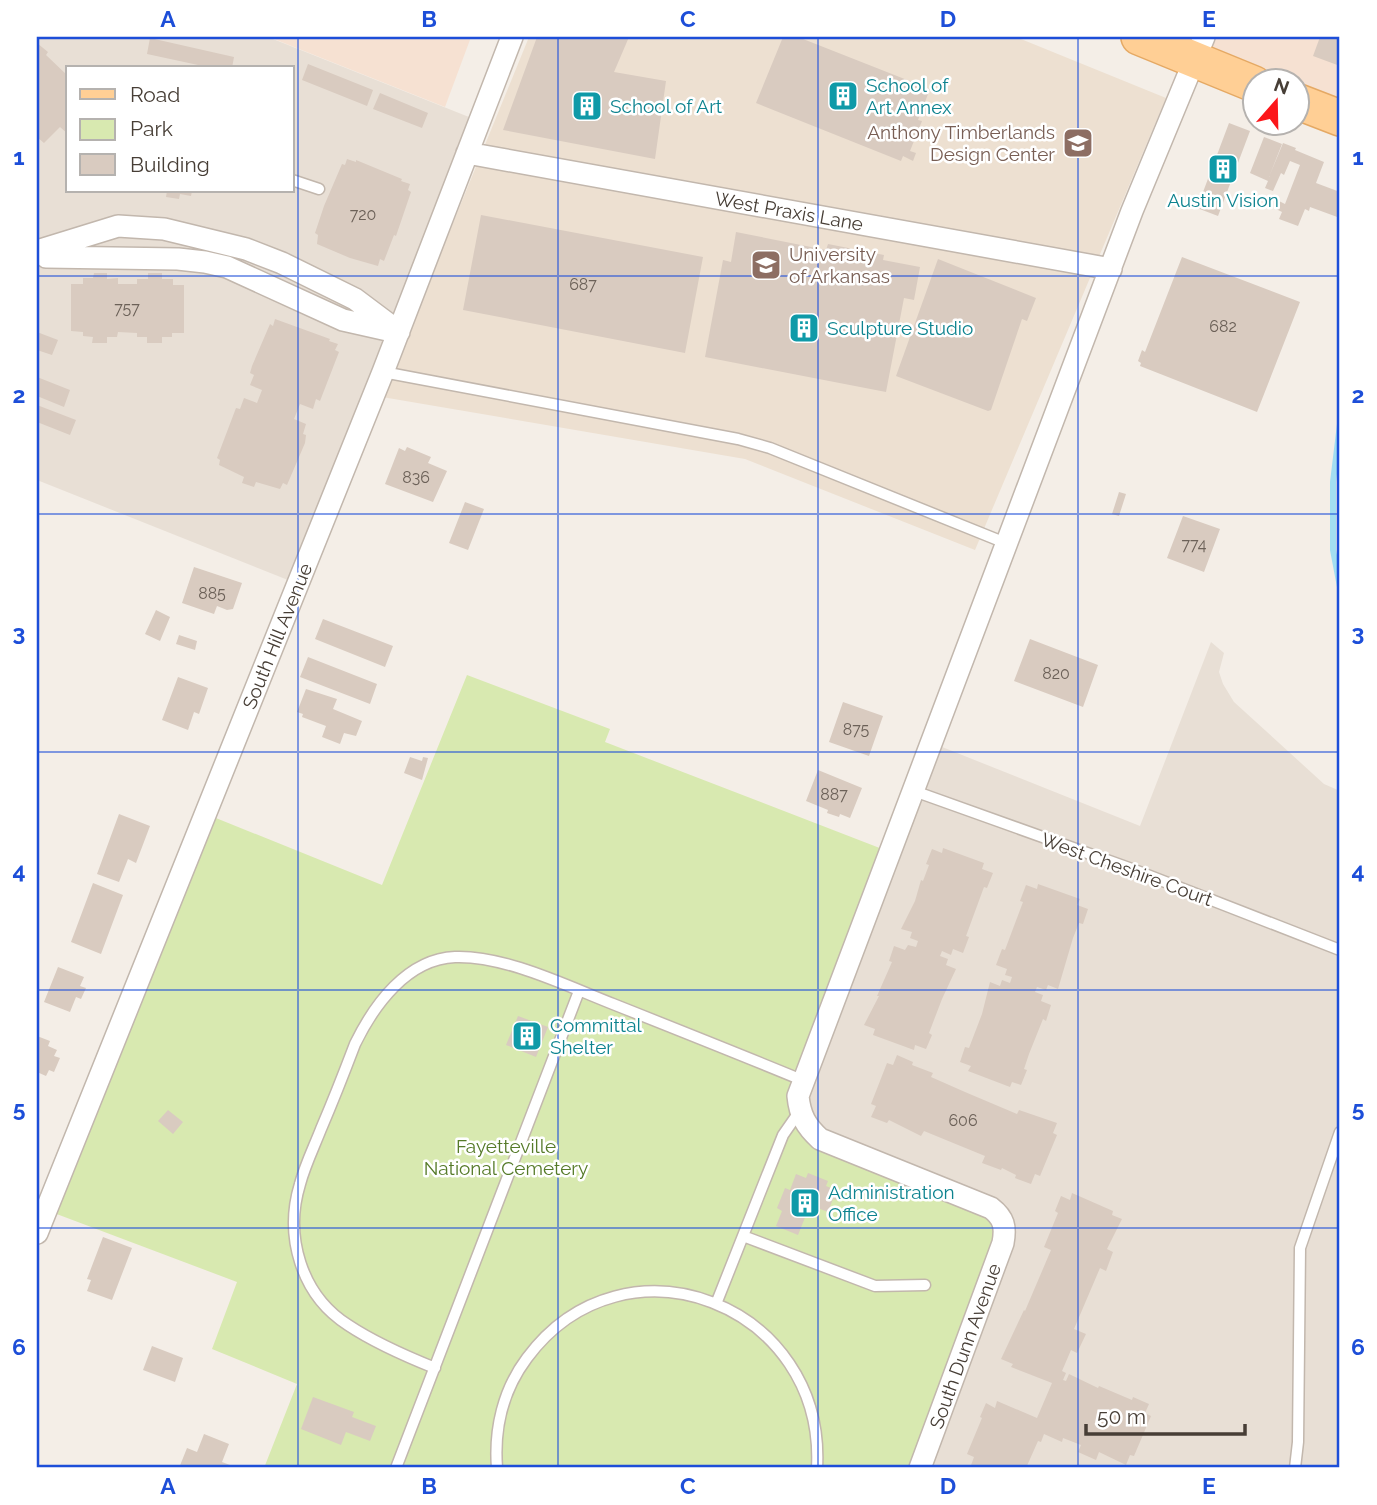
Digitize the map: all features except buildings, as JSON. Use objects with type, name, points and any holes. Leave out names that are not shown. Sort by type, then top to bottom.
[{"type":"main road","points":[[1139,37],[1200,48],[1240,73]]},
{"type":"main road","points":[[1310,106],[1340,118]]},
{"type":"street","name":"South Hill Avenue","points":[[37,1233],[399,332],[512,37]]},
{"type":"street","points":[[799,1112],[798,1096],[802,1080],[1008,544],[1132,211],[1200,48]]},
{"type":"street","name":"West Praxis Lane","points":[[467,153],[1111,269]]},
{"type":"street","points":[[37,251],[118,226],[164,229],[246,249],[282,264],[355,299],[399,332]]},
{"type":"street","points":[[37,257],[178,259],[205,262],[228,267],[343,320],[399,332]]},
{"type":"street","name":"South Dunn Avenue","points":[[799,1112],[807,1127],[820,1139],[990,1208],[999,1214],[1004,1223],[1003,1243],[920,1468]]},
{"type":"lane","points":[[294,181],[319,189]]},
{"type":"lane","points":[[383,372],[738,439],[770,448],[1008,544]]},
{"type":"lane","name":"West Cheshire Court","points":[[914,791],[1132,869],[1340,950]]},
{"type":"lane","points":[[435,1368],[401,1354],[346,1325],[311,1290],[294,1241],[293,1214],[305,1171],[365,1024],[381,1000],[403,979],[426,965],[454,957],[497,961],[579,990],[802,1080]]},
{"type":"lane","points":[[396,1468],[579,990]]},
{"type":"lane","points":[[716,1304],[783,1135],[799,1112]]},
{"type":"lane","points":[[1295,1468],[1298,1442],[1300,1248],[1340,1132]]},
{"type":"lane","points":[[743,1236],[875,1286],[925,1285]]},
{"type":"lane","points":[[497,1468],[499,1420],[509,1390],[533,1350],[556,1327],[596,1304],[626,1295],[658,1292],[674,1293],[716,1304],[734,1312],[760,1330],[792,1365],[811,1408],[817,1440],[817,1468]]},
{"type":"shaded area","points":[[37,37],[268,37],[479,121],[298,584],[37,480]]},
{"type":"shaded area","points":[[269,37],[471,37],[445,107]]},
{"type":"shaded area","name":"University of Arkansas","points":[[529,37],[1016,37],[1166,98],[975,550],[745,459],[382,397]]},
{"type":"shaded area","points":[[1139,37],[1340,37],[1340,118],[1310,106],[1310,66],[1240,66],[1240,75]]},
{"type":"shaded area","points":[[1211,642],[1224,653],[1219,672],[1234,702],[1324,784],[1340,791],[1340,1468],[920,1468],[802,1080],[932,743],[1140,826]]},
{"type":"green space","name":"Fayetteville National Cemetery","points":[[467,675],[610,729],[605,742],[890,852],[802,1080],[807,1127],[1004,1223],[920,1468],[264,1468],[297,1384],[212,1349],[237,1282],[46,1210],[206,814],[382,885]]},
{"type":"waterway","points":[[1340,424],[1333,482],[1333,550],[1340,587]]},
{"type":"place","name":"School of Art Annex","points":[[843,96]]},
{"type":"place","name":"School of Art","points":[[587,106]]},
{"type":"place","name":"Anthony Timberlands Design Center","points":[[1078,143]]},
{"type":"place","name":"Austin Vision","points":[[1223,169]]},
{"type":"place","name":"University of Arkansas","points":[[766,265]]},
{"type":"place","name":"Sculpture Studio","points":[[804,328]]},
{"type":"place","name":"Committal Shelter","points":[[527,1036]]},
{"type":"place","name":"Administration Office","points":[[805,1203]]}]
